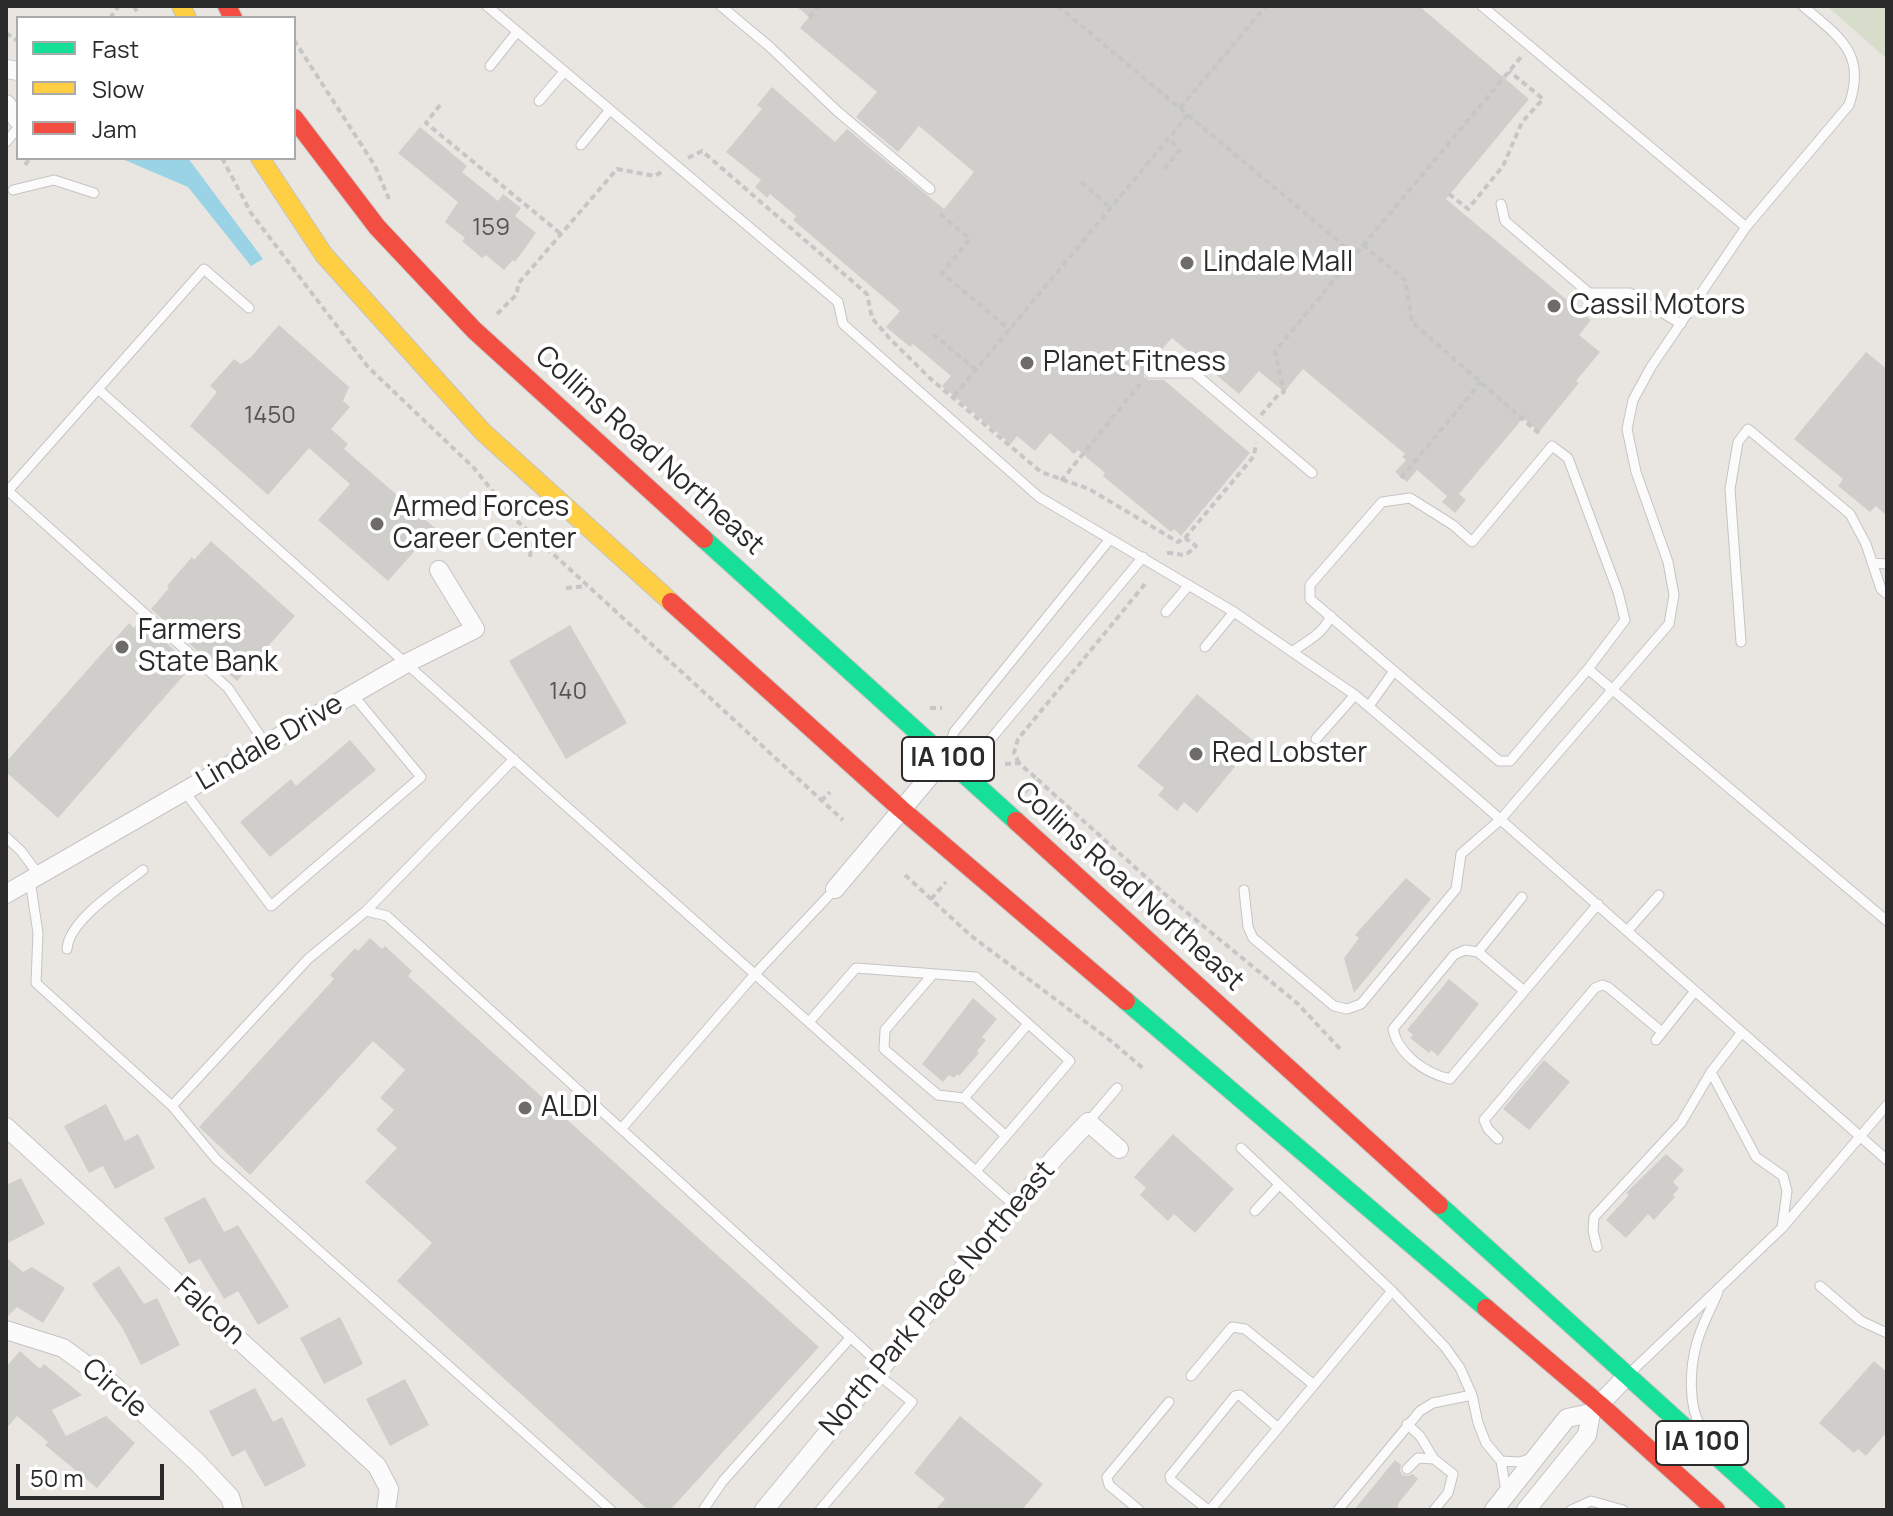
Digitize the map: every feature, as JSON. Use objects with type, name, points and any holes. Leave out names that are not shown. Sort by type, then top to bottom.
[{"type":"highway","name":"Collins Road Northeast","points":[[296,121],[377,227],[474,330],[1776,1510]]},
{"type":"highway","name":"IA 100","points":[[261,160],[324,255],[483,432],[901,809],[1716,1510]]},
{"type":"street","name":"Lindale Drive","points":[[6,894],[407,663],[475,629],[439,570]]},
{"type":"street","points":[[835,889],[946,757]]},
{"type":"street","points":[[1088,1122],[1119,1149]]},
{"type":"street","name":"North Park Place Northeast","points":[[764,1510],[1088,1122]]},
{"type":"street","name":"Falcon","points":[[6,1127],[377,1466],[389,1489],[386,1510]]},
{"type":"street","name":"Circle","points":[[6,1330],[63,1348],[111,1383],[197,1462],[230,1497],[234,1510]]},
{"type":"street","points":[[1494,1510],[1567,1418],[1595,1408],[1627,1376]]},
{"type":"street","points":[[1526,1510],[1587,1435],[1595,1408]]},
{"type":"lane","points":[[487,6],[838,302],[843,324],[1039,497],[1234,612],[1355,695],[1628,930],[1887,1160]]},
{"type":"lane","points":[[721,6],[770,47],[837,111],[930,189]]},
{"type":"lane","points":[[1482,6],[1746,227]]},
{"type":"lane","points":[[1244,890],[1248,927],[1253,938],[1334,1006],[1347,1009],[1361,1004],[1456,889],[1461,854],[1500,820],[1669,624],[1674,595],[1668,562],[1636,472],[1627,429],[1633,400],[1651,367],[1746,227],[1849,105],[1856,84],[1855,64],[1836,35],[1803,6]]},
{"type":"lane","points":[[490,66],[517,32]]},
{"type":"lane","points":[[539,101],[564,72]]},
{"type":"lane","points":[[581,145],[609,111]]},
{"type":"lane","points":[[13,190],[54,180],[94,193]]},
{"type":"lane","points":[[1501,204],[1505,221],[1589,293],[1630,293],[1681,324]]},
{"type":"lane","points":[[249,308],[204,269],[7,491],[228,688],[267,746]]},
{"type":"lane","points":[[1150,373],[1194,373],[1312,473]]},
{"type":"lane","points":[[98,389],[1015,1206]]},
{"type":"lane","points":[[1741,642],[1730,489],[1738,442],[1748,429],[1850,514],[1866,544],[1881,589],[1887,594]]},
{"type":"lane","points":[[1552,446],[1568,458],[1618,592],[1625,620],[1510,761],[1499,761],[1310,599],[1310,585],[1382,502],[1410,498],[1453,525],[1472,542],[1552,446]]},
{"type":"lane","points":[[1110,539],[954,732],[946,757],[979,753],[1143,557]]},
{"type":"lane","points":[[1872,563],[1887,564]]},
{"type":"lane","points":[[1166,612],[1189,585]]},
{"type":"lane","points":[[1205,647],[1234,612]]},
{"type":"lane","points":[[1292,652],[1315,638],[1331,616]]},
{"type":"lane","points":[[1588,669],[1887,921]]},
{"type":"lane","points":[[1369,706],[1394,671]]},
{"type":"lane","points":[[185,792],[271,906],[421,777],[353,695]]},
{"type":"lane","points":[[1316,739],[1355,695]]},
{"type":"lane","points":[[172,1106],[308,959],[366,911],[514,759]]},
{"type":"lane","points":[[6,837],[21,851],[34,878],[38,933],[36,983],[172,1106],[216,1159],[611,1510]]},
{"type":"lane","points":[[67,949],[68,937],[98,904],[143,870]]},
{"type":"lane","points":[[622,1128],[755,974],[835,889]]},
{"type":"lane","points":[[1628,930],[1659,895]]},
{"type":"lane","points":[[1478,952],[1522,897]]},
{"type":"lane","points":[[1523,990],[1478,952],[1465,950],[1454,955],[1393,1029],[1396,1045],[1433,1075],[1450,1079],[1598,904]]},
{"type":"lane","points":[[366,911],[387,916],[851,1337],[912,1402],[820,1510]]},
{"type":"lane","points":[[809,1022],[856,968],[976,977],[1070,1061],[976,1171]]},
{"type":"lane","points":[[933,974],[885,1030],[884,1049],[938,1095],[964,1098],[1006,1136]]},
{"type":"lane","points":[[1498,1139],[1484,1120],[1595,988],[1602,985],[1608,987],[1659,1036],[1695,991]]},
{"type":"lane","points":[[964,1098],[1028,1024]]},
{"type":"lane","points":[[1597,1247],[1594,1217],[1681,1123],[1711,1072],[1742,1032]]},
{"type":"lane","points":[[1711,1072],[1756,1157],[1783,1176],[1787,1191],[1782,1228]]},
{"type":"lane","points":[[1088,1122],[1117,1088]]},
{"type":"lane","points":[[1627,1376],[1782,1228],[1887,1105]]},
{"type":"lane","points":[[1241,1148],[1392,1291],[1445,1347],[1460,1368],[1472,1395],[1486,1443],[1501,1461],[1507,1494]]},
{"type":"lane","points":[[1255,1211],[1279,1185]]},
{"type":"lane","points":[[1820,1286],[1861,1321],[1887,1333]]},
{"type":"lane","points":[[1720,1288],[1696,1345],[1691,1384],[1697,1420],[1728,1466]]},
{"type":"lane","points":[[1278,1428],[1240,1395],[1235,1396],[1170,1476],[1171,1480],[1209,1510],[1278,1428],[1314,1385],[1392,1291]]},
{"type":"lane","points":[[1191,1376],[1232,1327],[1245,1329],[1314,1385]]},
{"type":"lane","points":[[703,1510],[723,1481],[851,1337]]},
{"type":"lane","points":[[1338,1510],[1420,1411],[1433,1403],[1472,1395]]},
{"type":"lane","points":[[1139,1510],[1109,1485],[1107,1477],[1169,1402]]},
{"type":"lane","points":[[1407,1424],[1420,1436],[1434,1459],[1453,1474],[1448,1493],[1434,1510]]},
{"type":"lane","points":[[1501,1461],[1520,1462],[1536,1457]]},
{"type":"lane","points":[[1407,1469],[1418,1458],[1434,1459]]},
{"type":"lane","points":[[1571,1510],[1591,1501],[1623,1510]]},
{"type":"path","points":[[809,17],[819,6]]},
{"type":"path","points":[[1058,6],[1355,255]]},
{"type":"path","points":[[1180,108],[1266,6]]},
{"type":"path","points":[[296,43],[375,166],[391,202]]},
{"type":"path","points":[[1167,553],[1181,557],[1189,554],[1196,546],[1185,538],[1254,456],[1262,411],[1284,392],[1275,351],[1530,46]]},
{"type":"path","points":[[1449,194],[1468,209],[1503,166],[1522,122],[1543,99],[1509,71]]},
{"type":"path","points":[[440,105],[426,123],[561,234]]},
{"type":"path","points":[[954,396],[1188,115]]},
{"type":"path","points":[[1164,169],[1179,151],[1169,138]]},
{"type":"path","points":[[25,165],[29,160]]},
{"type":"path","points":[[223,160],[251,213],[368,367],[474,468],[532,536],[843,820]]},
{"type":"path","points":[[1081,182],[1111,208]]},
{"type":"path","points":[[940,214],[970,239],[942,273],[1010,330]]},
{"type":"path","points":[[1363,245],[1405,280],[1412,322],[1552,446]]},
{"type":"path","points":[[933,334],[976,370]]},
{"type":"path","points":[[1061,481],[1150,373]]},
{"type":"path","points":[[1401,478],[1481,382]]},
{"type":"path","points":[[530,557],[532,536]]},
{"type":"path","points":[[1145,584],[1018,739],[1014,753],[1019,763],[1168,897],[1297,1003],[1342,1051]]},
{"type":"path","points":[[566,588],[587,586]]},
{"type":"path","points":[[1005,764],[1019,763]]},
{"type":"path","points":[[1023,794],[1037,779]]},
{"type":"path","points":[[821,801],[830,792]]},
{"type":"path","points":[[905,875],[970,935],[1145,1070]]},
{"type":"path","points":[[931,899],[946,882]]},
{"type":"green space","points":[[1827,6],[1887,6],[1887,59]]},
{"type":"water","points":[[125,160],[189,160],[263,259],[251,266],[188,187]]},
{"type":"building","name":"Lindale Mall","points":[[796,6],[1419,6],[1529,99],[1446,199],[1591,320],[1579,335],[1600,352],[1539,432],[1523,418],[1459,494],[1466,500],[1455,513],[1442,502],[1447,496],[1417,470],[1407,482],[1395,472],[1406,460],[1402,457],[1405,454],[1303,369],[1284,392],[1259,371],[1239,394],[1172,338],[1144,369],[1144,377],[1164,380],[1250,453],[1181,536],[1174,529],[1171,532],[1103,476],[1105,473],[1078,450],[1074,454],[1050,433],[1035,451],[1017,436],[1011,444],[942,386],[951,376],[913,344],[910,347],[886,327],[900,311],[793,220],[796,216],[770,194],[767,198],[755,187],[761,180],[726,152],[762,109],[757,105],[772,87],[835,142],[847,129],[944,209],[974,172],[919,126],[898,152],[856,117],[877,92],[800,28],[809,17]]},
{"type":"building","points":[[420,127],[467,166],[462,172],[498,201],[503,194],[521,208],[515,216],[536,233],[515,262],[513,260],[504,270],[486,255],[482,258],[462,241],[465,238],[445,222],[458,202],[398,153]]},
{"type":"building","points":[[279,325],[349,387],[343,401],[350,407],[331,429],[348,444],[344,449],[435,528],[388,581],[318,520],[350,484],[309,448],[268,495],[190,426],[217,392],[210,386],[234,359],[241,364],[251,357]]},
{"type":"building","points":[[1866,352],[1887,369],[1887,516],[1876,506],[1870,512],[1838,486],[1843,479],[1794,439]]},
{"type":"building","points":[[211,541],[295,616],[237,681],[204,652],[202,655],[151,609],[192,557],[194,560]]},
{"type":"building","points":[[141,620],[192,666],[58,818],[6,772],[6,762],[129,623],[134,628]]},
{"type":"building","points":[[570,625],[627,723],[566,759],[509,661]]},
{"type":"building","name":"Red Lobster","points":[[1197,694],[1255,742],[1197,813],[1184,802],[1177,811],[1158,795],[1164,788],[1137,766]]},
{"type":"building","points":[[350,740],[376,770],[270,857],[240,822],[291,779],[296,786]]},
{"type":"building","points":[[1406,878],[1431,899],[1354,993],[1344,958],[1359,938],[1355,935]]},
{"type":"building","points":[[370,938],[382,949],[385,946],[412,971],[408,976],[819,1347],[670,1510],[648,1510],[397,1281],[432,1243],[365,1182],[397,1148],[376,1130],[394,1110],[380,1098],[405,1070],[373,1041],[250,1175],[199,1127],[334,979],[330,975],[355,948],[358,951]]},
{"type":"building","points":[[1449,979],[1479,1004],[1438,1056],[1410,1038],[1413,1035],[1407,1030]]},
{"type":"building","points":[[973,998],[997,1019],[982,1037],[986,1040],[977,1051],[979,1053],[959,1076],[957,1074],[954,1078],[949,1075],[943,1082],[922,1064]]},
{"type":"building","points":[[1544,1060],[1570,1082],[1529,1130],[1503,1109]]},
{"type":"building","points":[[106,1104],[125,1141],[138,1134],[155,1168],[115,1189],[103,1166],[89,1173],[64,1126]]},
{"type":"building","points":[[1173,1134],[1234,1189],[1195,1233],[1174,1214],[1168,1221],[1140,1195],[1146,1188],[1134,1177]]},
{"type":"building","points":[[1666,1154],[1684,1170],[1673,1182],[1679,1188],[1673,1195],[1675,1197],[1654,1220],[1648,1214],[1626,1238],[1606,1220],[1629,1195],[1626,1193]]},
{"type":"building","points":[[21,1178],[45,1224],[6,1244],[6,1185]]},
{"type":"building","points":[[205,1197],[224,1232],[238,1225],[289,1307],[258,1325],[238,1291],[224,1299],[200,1259],[189,1264],[164,1218]]},
{"type":"building","points":[[6,1257],[23,1272],[32,1267],[65,1288],[43,1323],[17,1307],[6,1318]]},
{"type":"building","points":[[119,1266],[144,1304],[157,1298],[180,1345],[141,1365],[123,1329],[92,1284]]},
{"type":"building","points":[[340,1317],[363,1364],[324,1384],[300,1338]]},
{"type":"building","points":[[20,1351],[40,1369],[44,1364],[82,1395],[52,1410],[66,1436],[106,1416],[135,1443],[97,1488],[45,1445],[48,1442],[17,1416],[6,1429],[6,1367]]},
{"type":"building","points":[[1874,1361],[1887,1372],[1887,1432],[1866,1456],[1858,1449],[1854,1453],[1819,1423]]},
{"type":"building","points":[[405,1379],[429,1425],[390,1446],[366,1399]]},
{"type":"building","points":[[255,1388],[273,1422],[282,1417],[306,1466],[265,1487],[245,1450],[232,1457],[209,1411]]},
{"type":"building","points":[[960,1416],[1043,1484],[1022,1510],[935,1510],[945,1499],[914,1473]]},
{"type":"building","points":[[1395,1460],[1401,1465],[1402,1475],[1413,1474],[1418,1479],[1398,1504],[1398,1510],[1354,1510]]},
{"type":"traffic: fast","points":[[704,539],[1016,821]]},
{"type":"traffic: fast","points":[[1126,1001],[1486,1308]]},
{"type":"traffic: fast","points":[[1439,1205],[1776,1510]]},
{"type":"traffic: slow","points":[[181,6],[186,16]]},
{"type":"traffic: slow","points":[[261,160],[324,255],[483,432],[671,602]]},
{"type":"traffic: jam","points":[[227,6],[232,16]]},
{"type":"traffic: jam","points":[[296,121],[377,227],[474,330],[704,539]]},
{"type":"traffic: jam","points":[[671,602],[901,809],[1126,1001]]},
{"type":"traffic: jam","points":[[1016,821],[1439,1205]]},
{"type":"traffic: jam","points":[[1486,1308],[1599,1404],[1716,1510]]},
{"type":"place","name":"Lindale Mall","points":[[1187,263]]},
{"type":"place","name":"Cassil Motors","points":[[1554,306]]},
{"type":"place","name":"Planet Fitness","points":[[1027,363]]},
{"type":"place","name":"Armed Forces Career Center","points":[[377,524]]},
{"type":"place","name":"Farmers State Bank","points":[[122,647]]},
{"type":"place","name":"Red Lobster","points":[[1196,754]]},
{"type":"place","name":"ALDI","points":[[525,1108]]}]
